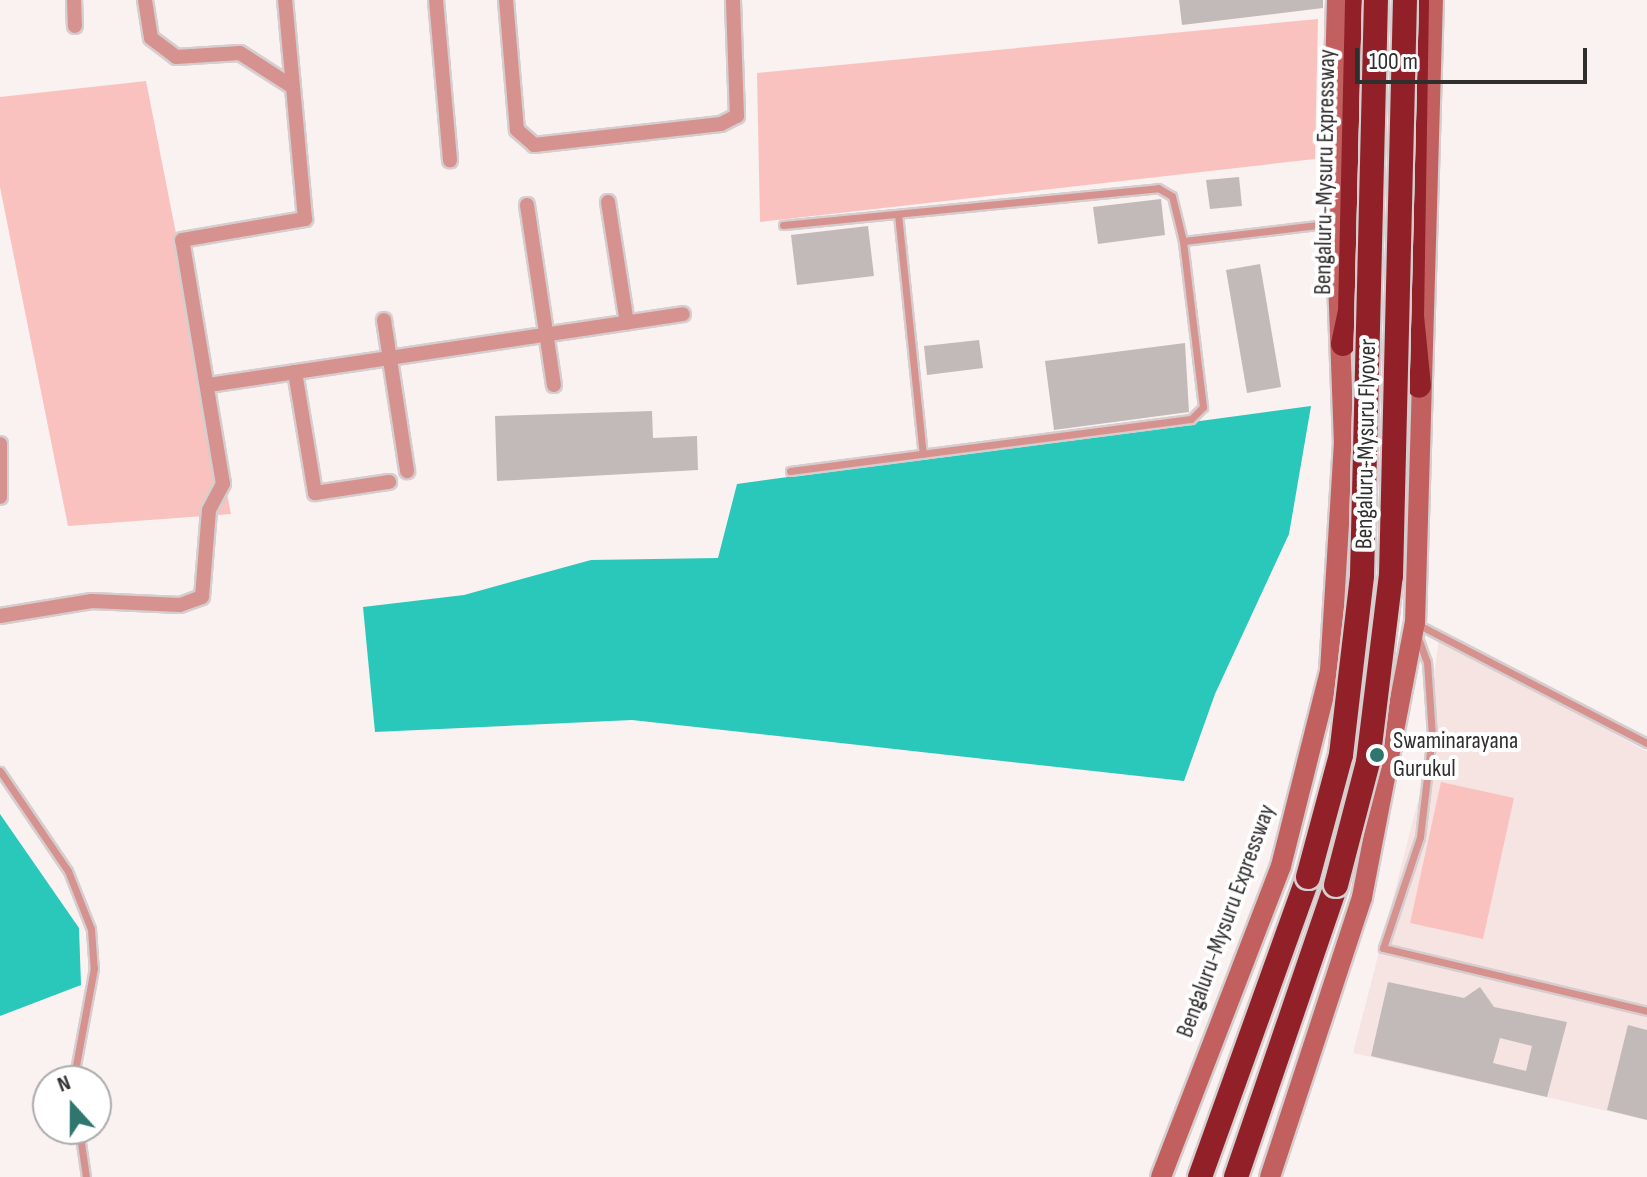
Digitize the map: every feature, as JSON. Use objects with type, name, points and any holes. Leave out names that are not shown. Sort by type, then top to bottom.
[{"type":"highway","name":"Bengaluru-Mysuru Expressway","points":[[1343,344],[1350,312],[1357,0]]},
{"type":"highway","name":"Bengaluru-Mysuru Flyover","points":[[1200,1177],[1308,877],[1341,755],[1362,575],[1376,0]]},
{"type":"highway","name":"Bengaluru-Mysuru Flyover","points":[[1236,1177],[1336,885],[1368,762],[1391,576],[1405,0]]},
{"type":"highway","points":[[1417,0],[1412,316],[1419,386]]},
{"type":"street","points":[[59,0],[74,2],[75,26]]},
{"type":"street","points":[[145,0],[151,38],[176,57],[240,53],[293,87]]},
{"type":"street","points":[[0,616],[92,601],[180,605],[202,597],[209,510],[223,484],[209,385],[182,240],[305,219],[285,0]]},
{"type":"street","points":[[436,0],[450,160]]},
{"type":"street","points":[[506,0],[517,130],[534,145],[721,124],[737,116],[733,0]]},
{"type":"street","name":"Bengaluru-Mysuru Expressway","points":[[1161,1177],[1300,800],[1330,671],[1341,580],[1343,344],[1335,222],[1337,0]]},
{"type":"street","points":[[1270,1177],[1358,911],[1414,627],[1433,0]]},
{"type":"street","points":[[608,202],[627,323]]},
{"type":"street","points":[[527,205],[554,385]]},
{"type":"street","points":[[209,385],[683,314]]},
{"type":"street","points":[[384,320],[407,471]]},
{"type":"street","points":[[295,372],[315,493],[389,482]]},
{"type":"street","points":[[0,444],[0,497]]},
{"type":"street","points":[[1300,800],[1380,810]]},
{"type":"lane","points":[[783,225],[1158,188],[1172,196],[1183,241],[1203,407],[1191,419],[790,471]]},
{"type":"lane","points":[[898,214],[923,454]]},
{"type":"lane","points":[[1183,241],[1335,222]]},
{"type":"lane","points":[[1414,627],[1647,743]]},
{"type":"lane","points":[[1414,627],[1427,662],[1432,735],[1420,837],[1383,948],[1647,1011]]},
{"type":"lane","points":[[0,771],[68,871],[89,920],[94,968],[76,1065]]},
{"type":"lane","points":[[81,1145],[86,1177]]},
{"type":"shaded area","points":[[1318,19],[1315,159],[760,222],[757,73]]},
{"type":"shaded area","points":[[146,81],[231,514],[68,526],[0,187],[0,97]]},
{"type":"shaded area","points":[[1439,637],[1647,752],[1647,1120],[1353,1053],[1419,797]]},
{"type":"shaded area","points":[[1441,782],[1514,798],[1483,939],[1410,923]]},
{"type":"water","points":[[1311,406],[1289,534],[1215,694],[1184,781],[632,720],[375,732],[363,607],[464,595],[591,560],[718,558],[737,484]]},
{"type":"water","points":[[0,814],[79,928],[81,985],[0,1016]]},
{"type":"building","points":[[1179,0],[1323,0],[1323,8],[1182,25]]},
{"type":"building","points":[[1239,177],[1242,206],[1210,209],[1206,180]]},
{"type":"building","points":[[1161,199],[1165,235],[1098,244],[1093,207]]},
{"type":"building","points":[[868,226],[874,276],[797,285],[791,235]]},
{"type":"building","points":[[1260,264],[1281,387],[1247,393],[1226,270]]},
{"type":"building","points":[[979,340],[983,368],[927,375],[924,346]]},
{"type":"building","points":[[1185,343],[1189,412],[1054,430],[1045,361]]},
{"type":"building","points":[[652,411],[653,438],[697,436],[698,470],[497,481],[495,416]]},
{"type":"building","points":[[1388,982],[1464,998],[1480,987],[1494,1007],[1567,1022],[1547,1097],[1371,1056]],"holes":[[[1500,1038],[1532,1046],[1526,1071],[1493,1063]]]},
{"type":"building","points":[[1628,1025],[1647,1030],[1647,1120],[1607,1110]]},
{"type":"place","name":"Swaminarayana Gurukul","points":[[1377,755]]}]
